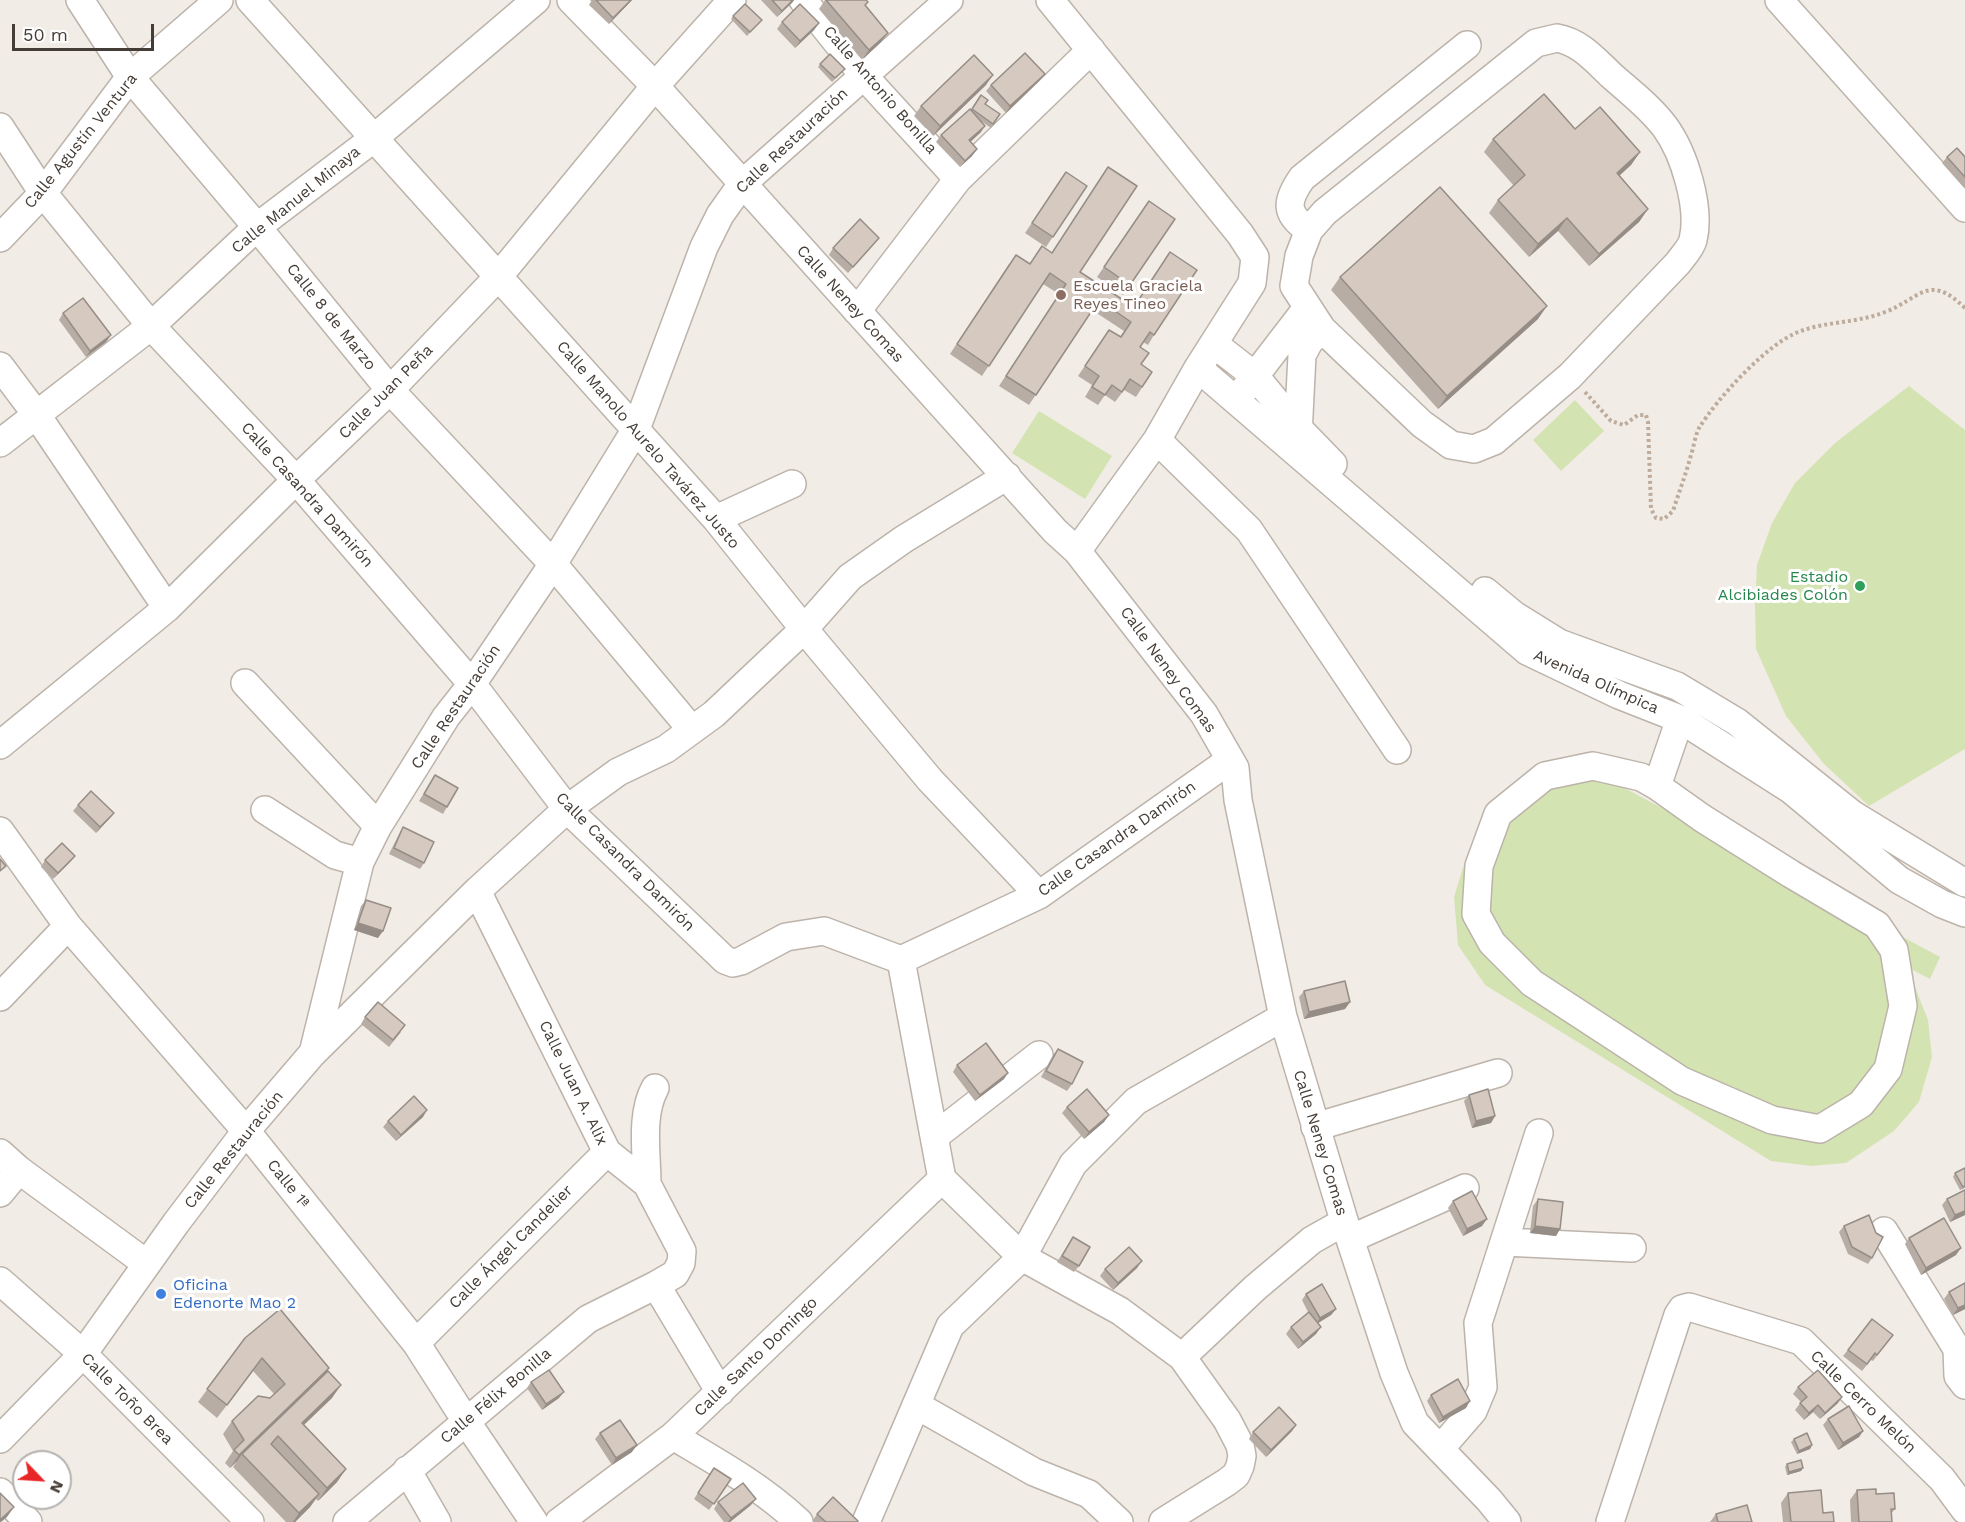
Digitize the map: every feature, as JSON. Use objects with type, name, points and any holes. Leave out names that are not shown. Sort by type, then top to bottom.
[{"type":"street","name":"Calle 8 de Marzo","points":[[80,0],[130,77],[258,227],[390,390],[554,564],[692,730]]},
{"type":"street","name":"Calle Agustín Ventura","points":[[0,237],[43,193],[130,77],[219,0]]},
{"type":"street","name":"Calle Manolo Aurelo Tavárez Justo","points":[[250,0],[716,519],[930,780],[1039,895]]},
{"type":"street","name":"Calle Manuel Minaya","points":[[0,443],[151,326],[258,227],[373,139],[536,0]]},
{"type":"street","name":"Calle Neney Comas","points":[[571,0],[655,86],[1054,531],[1077,551],[1204,714],[1234,768],[1238,800],[1283,1017],[1347,1230],[1398,1383],[1415,1423],[1507,1522]]},
{"type":"street","name":"Calle Juan Peña","points":[[0,745],[167,608],[390,390],[498,277],[655,86],[732,0]]},
{"type":"street","name":"Calle Antonio Bonilla","points":[[803,0],[863,75],[958,179]]},
{"type":"street","name":"Calle Restauración","points":[[0,1439],[83,1354],[246,1131],[312,1054],[360,862],[378,826],[446,717],[472,684],[554,564],[636,429],[704,247],[720,215],[742,184],[949,0]]},
{"type":"street","points":[[1050,0],[1240,234],[1255,257],[1252,283],[1198,368],[1157,440],[1077,551]]},
{"type":"street","points":[[1779,0],[1965,208]]},
{"type":"street","points":[[1557,38],[1570,40],[1643,103],[1665,127],[1680,151],[1694,202],[1695,227],[1692,243],[1678,263],[1570,376],[1494,441],[1474,449],[1451,445],[1422,424],[1315,318],[1294,286],[1299,255],[1309,230],[1325,212],[1536,43],[1557,38]]},
{"type":"street","points":[[1309,230],[1292,216],[1289,203],[1302,178],[1467,45]]},
{"type":"street","points":[[857,311],[958,179],[1091,50]]},
{"type":"street","name":"Calle Casandra Damirón","points":[[0,127],[43,193],[151,326],[296,480],[472,684],[567,809],[725,960],[733,963],[741,961],[786,937],[824,931],[901,960],[1039,895],[1230,760]]},
{"type":"street","points":[[1236,401],[1255,376],[1315,318]]},
{"type":"street","points":[[1298,441],[1302,355],[1309,342],[1315,318]]},
{"type":"street","points":[[1214,344],[1255,376],[1298,441],[1336,467],[1514,615],[1559,643],[1677,686],[1737,722],[1852,814],[1965,883],[1953,908]]},
{"type":"street","points":[[0,366],[36,414],[167,608]]},
{"type":"street","name":"Avenida Olímpica","points":[[1198,368],[1236,401],[1298,441],[1527,651],[1619,695],[1680,719],[1790,789],[1899,880],[1953,908]]},
{"type":"street","points":[[1157,440],[1249,530],[1397,750]]},
{"type":"street","points":[[312,1054],[477,891],[567,809],[618,772],[666,749],[714,714],[804,629],[850,577],[904,539],[1007,476]]},
{"type":"street","points":[[716,519],[792,484]]},
{"type":"street","points":[[245,683],[378,826]]},
{"type":"street","points":[[1657,786],[1680,719]]},
{"type":"street","points":[[1593,766],[1641,777],[1657,786],[1702,818],[1877,925],[1894,950],[1903,1006],[1888,1069],[1861,1104],[1820,1129],[1772,1120],[1683,1081],[1532,983],[1492,944],[1476,914],[1479,866],[1498,814],[1545,776],[1593,766]]},
{"type":"street","points":[[265,810],[335,855],[360,862]]},
{"type":"street","name":"Calle 1ª","points":[[0,831],[68,926],[246,1131],[416,1343],[534,1522]]},
{"type":"street","name":"Calle Juan A. Alix","points":[[477,891],[607,1152],[647,1184],[682,1251],[683,1257],[679,1269],[656,1286]]},
{"type":"street","points":[[0,997],[68,926]]},
{"type":"street","points":[[901,960],[942,1179],[1022,1257],[1120,1311],[1182,1357],[1227,1420],[1240,1445],[1242,1456],[1236,1475],[1173,1520]]},
{"type":"street","points":[[866,1522],[950,1326],[1022,1257],[1073,1164],[1136,1101],[1283,1017]]},
{"type":"street","points":[[934,1137],[1039,1055]]},
{"type":"street","points":[[1316,1127],[1498,1073]]},
{"type":"street","points":[[647,1184],[646,1114],[655,1088]]},
{"type":"street","points":[[1440,1449],[1473,1411],[1483,1387],[1478,1323],[1539,1133]]},
{"type":"street","name":"Calle Ángel Candelier","points":[[416,1343],[607,1152]]},
{"type":"street","points":[[0,1193],[9,1162],[147,1264]]},
{"type":"street","name":"Calle Santo Domingo","points":[[559,1522],[673,1436],[942,1179]]},
{"type":"street","points":[[1182,1357],[1255,1288],[1312,1240],[1465,1188]]},
{"type":"street","points":[[1884,1231],[1957,1349],[1958,1376],[1965,1385]]},
{"type":"street","points":[[1504,1242],[1632,1248]]},
{"type":"street","name":"Calle Toño Brea","points":[[0,1281],[83,1354],[250,1522]]},
{"type":"street","points":[[656,1286],[720,1392]]},
{"type":"street","name":"Calle Félix Bonilla","points":[[346,1522],[588,1319],[656,1286]]},
{"type":"street","name":"Calle Cerro Melón","points":[[1610,1522],[1678,1315],[1682,1309],[1689,1307],[1801,1341],[1942,1479],[1965,1510]]},
{"type":"street","points":[[916,1404],[1034,1472],[1089,1494],[1119,1522]]},
{"type":"street","points":[[673,1436],[745,1479],[799,1522]]},
{"type":"street","points":[[407,1470],[437,1522]]},
{"type":"street","points":[[0,1492],[28,1522]]},
{"type":"path","points":[[1570,376],[1614,424],[1624,425],[1638,415],[1646,415],[1651,509],[1656,518],[1664,519],[1673,511],[1698,430],[1731,389],[1771,348],[1799,331],[1856,321],[1888,312],[1916,294],[1937,290],[1952,295],[1965,308]]},
{"type":"green space","name":"Estadio Alcibiades Colón","points":[[1909,386],[1965,430],[1965,749],[1869,806],[1824,764],[1786,716],[1756,649],[1757,565],[1772,523],[1795,483],[1835,443]]},
{"type":"green space","points":[[1575,400],[1604,431],[1561,471],[1533,440]]},
{"type":"green space","points":[[1039,411],[1112,456],[1085,499],[1012,453]]},
{"type":"green space","points":[[1554,773],[1617,784],[1940,957],[1930,979],[1907,967],[1928,1020],[1932,1057],[1919,1102],[1894,1131],[1846,1163],[1811,1166],[1771,1161],[1485,985],[1458,945],[1454,897],[1467,855],[1487,823]]},
{"type":"building","points":[[596,0],[631,0],[613,18]]},
{"type":"building","points":[[772,0],[793,0],[782,11]]},
{"type":"building","points":[[826,0],[866,0],[868,2],[865,5],[888,33],[869,50]]},
{"type":"building","points":[[745,4],[762,20],[750,32],[733,16]]},
{"type":"building","points":[[800,4],[819,23],[800,41],[782,22]]},
{"type":"building","points":[[1025,53],[1045,74],[1010,106],[991,85]]},
{"type":"building","points":[[830,54],[845,69],[835,78],[820,64]]},
{"type":"building","points":[[974,55],[993,75],[940,126],[921,106]]},
{"type":"building","points":[[1544,94],[1575,129],[1600,107],[1640,152],[1617,173],[1648,209],[1599,254],[1567,218],[1538,244],[1498,200],[1525,175],[1493,139]]},
{"type":"building","points":[[981,95],[988,100],[985,104],[1000,114],[993,124],[972,109]]},
{"type":"building","points":[[970,109],[985,126],[969,140],[977,149],[965,161],[941,135]]},
{"type":"building","points":[[1957,148],[1965,157],[1965,177],[1947,157]]},
{"type":"building","points":[[1108,167],[1137,186],[1080,272],[1134,307],[1170,252],[1197,270],[1154,335],[1150,332],[1140,347],[1149,353],[1141,364],[1152,372],[1142,387],[1130,379],[1122,392],[1112,385],[1105,395],[1092,387],[1099,376],[1085,366],[1109,330],[1121,337],[1131,322],[1099,300],[1036,395],[1006,376],[1066,284],[1050,273],[989,366],[957,344],[1016,255],[1030,264],[1042,246],[1052,253]]},
{"type":"building","points":[[1066,172],[1087,186],[1053,237],[1032,223]]},
{"type":"building","points":[[1440,187],[1547,306],[1447,396],[1340,277]]},
{"type":"building","points":[[1149,201],[1175,219],[1130,285],[1104,267]]},
{"type":"building","points":[[860,219],[879,238],[853,267],[833,248]]},
{"type":"building","points":[[83,298],[111,335],[90,351],[63,313]]},
{"type":"building","points":[[435,775],[458,788],[447,807],[424,794]]},
{"type":"building","points":[[91,791],[114,813],[100,827],[78,805]]},
{"type":"building","points":[[403,827],[434,842],[424,863],[394,848]]},
{"type":"building","points":[[62,843],[75,856],[58,873],[45,860]]},
{"type":"building","points":[[0,859],[6,866],[0,871]]},
{"type":"building","points":[[366,900],[391,908],[383,931],[358,923]]},
{"type":"building","points":[[1345,981],[1350,1002],[1309,1012],[1304,991]]},
{"type":"building","points":[[378,1002],[405,1025],[393,1040],[365,1017]]},
{"type":"building","points":[[986,1043],[1008,1073],[980,1095],[957,1065]]},
{"type":"building","points":[[1058,1049],[1083,1062],[1072,1084],[1046,1071]]},
{"type":"building","points":[[1087,1089],[1109,1115],[1089,1132],[1067,1107]]},
{"type":"building","points":[[1488,1089],[1495,1116],[1476,1121],[1469,1095]]},
{"type":"building","points":[[414,1096],[427,1110],[401,1135],[388,1121]]},
{"type":"building","points":[[1965,1168],[1965,1186],[1963,1187],[1955,1173]]},
{"type":"building","points":[[1965,1190],[1965,1211],[1955,1215],[1947,1199]]},
{"type":"building","points":[[1472,1191],[1487,1219],[1467,1229],[1453,1201]]},
{"type":"building","points":[[1538,1199],[1563,1202],[1560,1229],[1535,1226]]},
{"type":"building","points":[[1869,1215],[1876,1233],[1883,1237],[1872,1258],[1852,1247],[1844,1226]]},
{"type":"building","points":[[1944,1218],[1961,1248],[1926,1268],[1909,1238]]},
{"type":"building","points":[[1073,1237],[1090,1247],[1079,1266],[1062,1256]]},
{"type":"building","points":[[1129,1247],[1142,1261],[1118,1283],[1105,1269]]},
{"type":"building","points":[[1965,1283],[1965,1305],[1958,1308],[1949,1292]]},
{"type":"building","points":[[1322,1284],[1336,1309],[1320,1318],[1306,1294]]},
{"type":"building","points":[[280,1309],[329,1368],[239,1455],[234,1450],[244,1440],[232,1421],[258,1396],[270,1398],[285,1384],[262,1358],[227,1405],[207,1389],[245,1338]]},
{"type":"building","points":[[1309,1312],[1321,1327],[1303,1342],[1291,1327]]},
{"type":"building","points":[[1872,1319],[1893,1335],[1867,1364],[1848,1350]]},
{"type":"building","points":[[549,1370],[564,1392],[546,1404],[531,1382]]},
{"type":"building","points":[[1818,1370],[1842,1397],[1825,1413],[1818,1405],[1809,1413],[1800,1403],[1807,1397],[1798,1387]]},
{"type":"building","points":[[328,1371],[341,1385],[302,1423],[346,1469],[327,1488],[278,1436],[271,1444],[319,1494],[299,1513],[242,1454]]},
{"type":"building","points":[[1458,1379],[1470,1401],[1443,1417],[1431,1395]]},
{"type":"building","points":[[1849,1406],[1863,1431],[1843,1443],[1828,1419]]},
{"type":"building","points":[[1279,1407],[1296,1425],[1271,1450],[1253,1432]]},
{"type":"building","points":[[620,1420],[637,1445],[616,1458],[600,1433]]},
{"type":"building","points":[[1807,1433],[1812,1445],[1799,1451],[1794,1439]]},
{"type":"building","points":[[1801,1460],[1803,1468],[1789,1472],[1787,1464]]},
{"type":"building","points":[[714,1468],[731,1479],[714,1504],[698,1493]]},
{"type":"building","points":[[743,1483],[756,1499],[731,1518],[718,1502]]},
{"type":"building","points":[[1876,1489],[1876,1494],[1894,1493],[1895,1509],[1891,1509],[1892,1522],[1859,1522],[1857,1490]]},
{"type":"building","points":[[1821,1490],[1823,1513],[1833,1512],[1834,1522],[1791,1522],[1788,1493]]},
{"type":"building","points":[[0,1493],[12,1505],[12,1509],[0,1520]]},
{"type":"building","points":[[833,1497],[857,1522],[826,1522],[817,1514]]},
{"type":"building","points":[[1747,1505],[1752,1522],[1718,1522],[1716,1514]]},
{"type":"place","name":"Escuela Graciela Reyes Tineo","points":[[1061,295]]},
{"type":"place","name":"Estadio Alcibiades Colón","points":[[1860,586]]},
{"type":"place","name":"Oficina Edenorte Mao 2","points":[[161,1294]]}]
